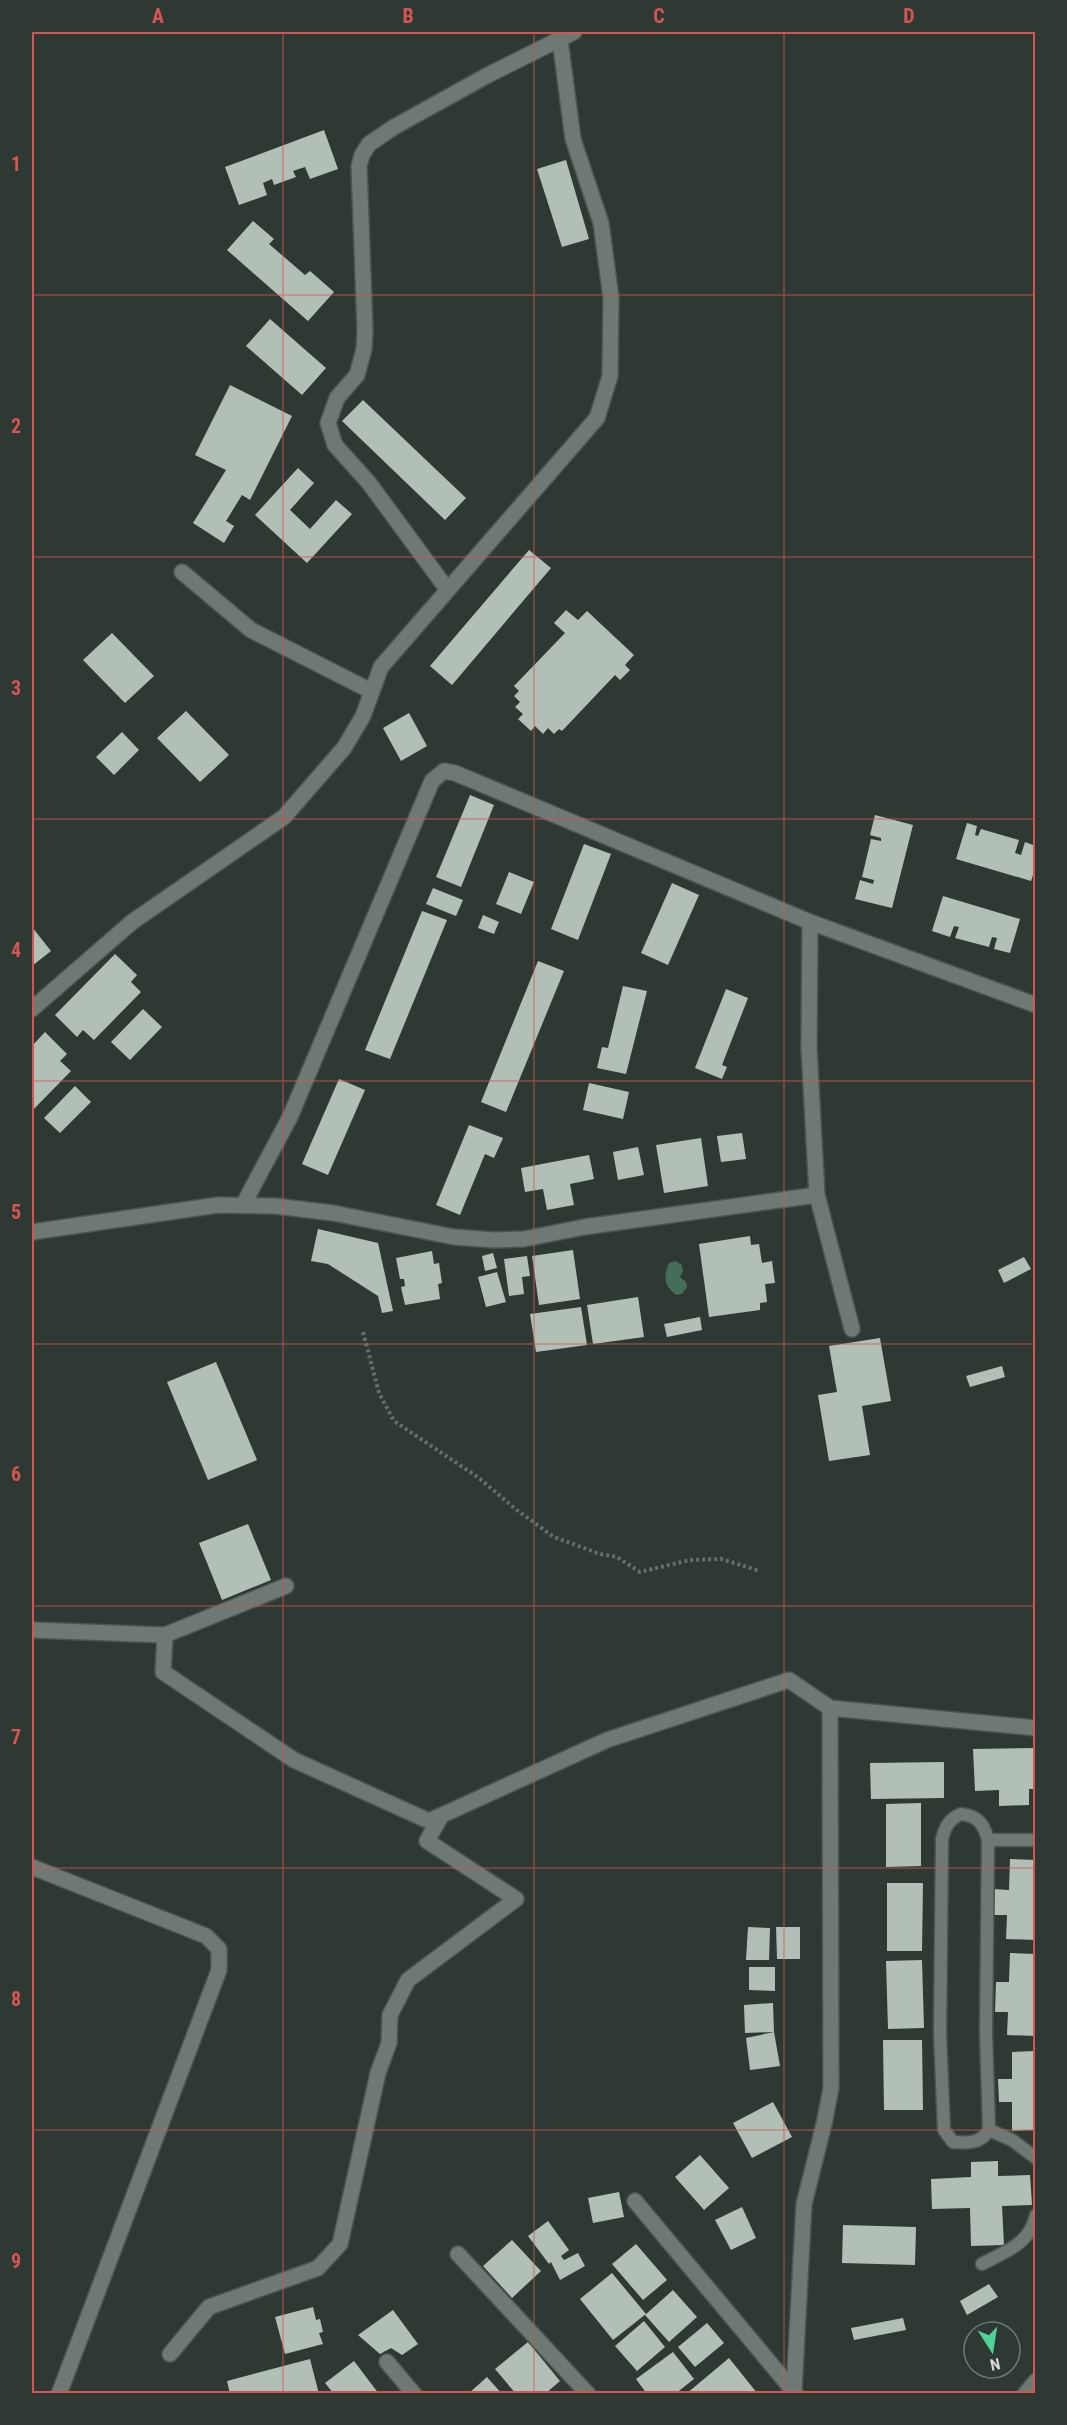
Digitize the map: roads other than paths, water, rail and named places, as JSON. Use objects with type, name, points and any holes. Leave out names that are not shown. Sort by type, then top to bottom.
[{"type":"street","points":[[447,589],[405,530],[335,445],[328,423],[337,398],[357,375],[364,349],[359,166],[369,144],[394,127],[559,35],[574,32]]},
{"type":"street","points":[[32,1009],[132,922],[284,817],[344,748],[363,716],[381,667],[597,418],[610,376],[611,298],[601,223],[573,139],[559,35]]},
{"type":"street","points":[[182,572],[251,630],[371,691]]},
{"type":"street","points":[[243,1205],[290,1117],[432,781],[444,771],[455,773],[810,922],[1035,1005]]},
{"type":"street","points":[[810,922],[809,1049],[817,1195],[852,1329]]},
{"type":"street","points":[[32,1232],[173,1210],[243,1205],[275,1206],[333,1213],[454,1237],[494,1240],[524,1239],[584,1227],[817,1195]]},
{"type":"street","points":[[32,1630],[165,1635],[286,1586]]},
{"type":"street","points":[[165,1635],[163,1672],[294,1760],[429,1821],[607,1740],[789,1680],[830,1708],[1035,1728]]},
{"type":"street","points":[[795,2392],[804,2204],[831,2088],[830,1708]]},
{"type":"street","points":[[170,2354],[209,2307],[318,2268],[340,2244],[378,2073],[389,2043],[390,2015],[408,1980],[516,1899],[427,1842],[441,1816]]},
{"type":"street","points":[[32,1867],[206,1936],[219,1949],[219,1970],[59,2394]]},
{"type":"street","points":[[635,2200],[795,2392]]},
{"type":"street","points":[[458,2254],[588,2394]]},
{"type":"street","points":[[387,2362],[414,2394]]},
{"type":"street","points":[[1025,2394],[1035,2381]]},
{"type":"lane","points":[[961,1814],[969,1815],[982,1823],[988,1840],[986,2033],[989,2130],[984,2137],[969,2143],[953,2142],[944,2130],[940,2034],[942,1839],[945,1828],[952,1818],[961,1814]]},
{"type":"lane","points":[[988,1840],[1035,1840]]},
{"type":"lane","points":[[989,2130],[1012,2140],[1035,2158]]},
{"type":"lane","points":[[982,2264],[1026,2239],[1033,2228],[1035,2215]]}]
